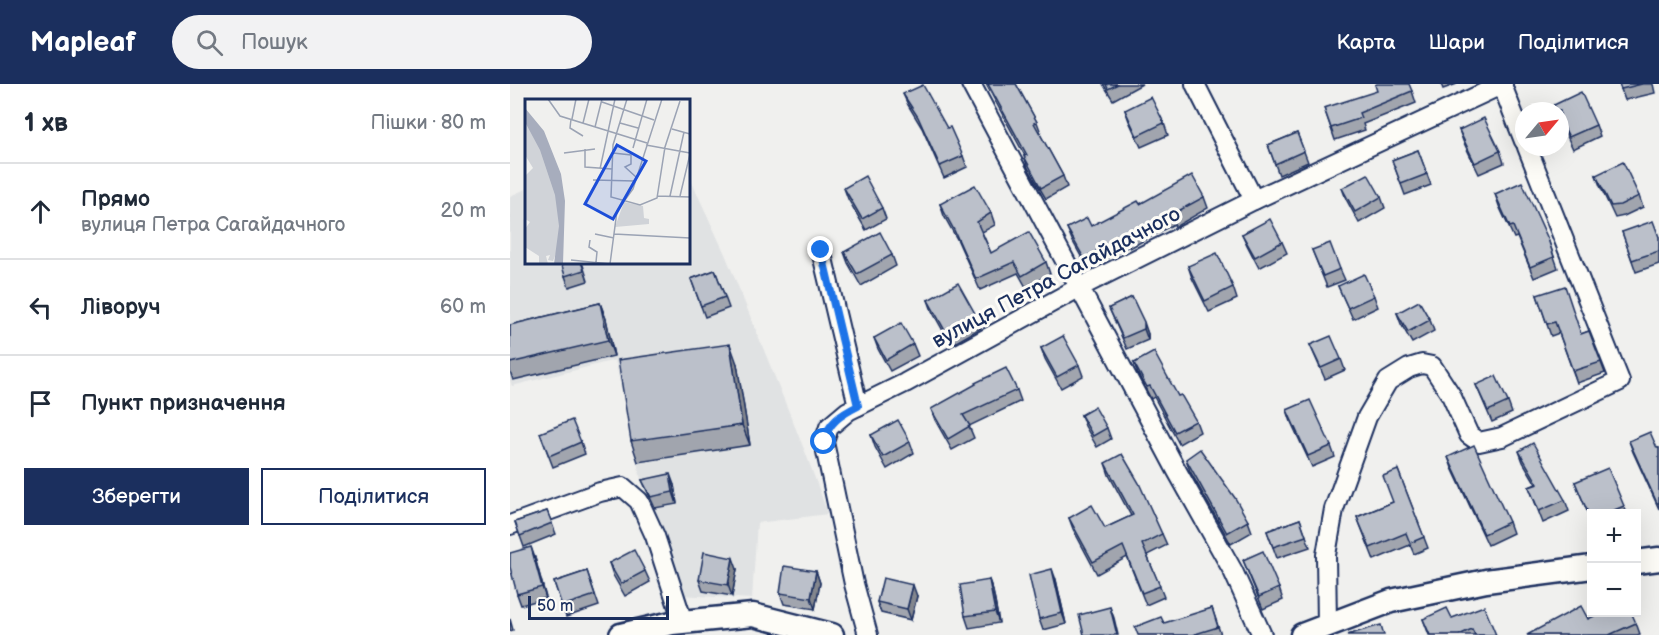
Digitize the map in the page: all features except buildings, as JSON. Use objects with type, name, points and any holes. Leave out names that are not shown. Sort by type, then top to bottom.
[{"type":"street","points":[[971,84],[1177,471],[1233,571],[1262,635]]},
{"type":"street","points":[[1195,84],[1254,200]]},
{"type":"street","points":[[1503,84],[1515,117]]},
{"type":"street","name":"вулиця Петра Сагайдачного","points":[[868,635],[854,584],[824,442],[829,427],[842,415],[1080,288],[1254,200],[1503,84]]},
{"type":"street","points":[[1328,625],[1326,555],[1334,509],[1367,417],[1389,381],[1409,368],[1422,364],[1432,366],[1451,395],[1469,435],[1479,442],[1502,437],[1620,381],[1531,156]]},
{"type":"street","points":[[821,250],[858,406]]},
{"type":"street","points":[[510,525],[600,492],[623,487],[639,501],[651,527],[683,622]]},
{"type":"street","points":[[1641,561],[1659,559]]},
{"type":"street","points":[[1302,635],[1391,601],[1486,581],[1587,568]]},
{"type":"street","points":[[621,635],[683,622],[753,615],[832,635]]},
{"type":"shaded area","points":[[690,178],[725,254],[828,514],[757,523],[752,599],[680,595],[640,476],[615,360],[512,386],[510,380],[510,196],[525,189],[525,264],[690,264]]},
{"type":"route","points":[[821,250],[858,406],[848,411],[829,427],[824,442]]}]
